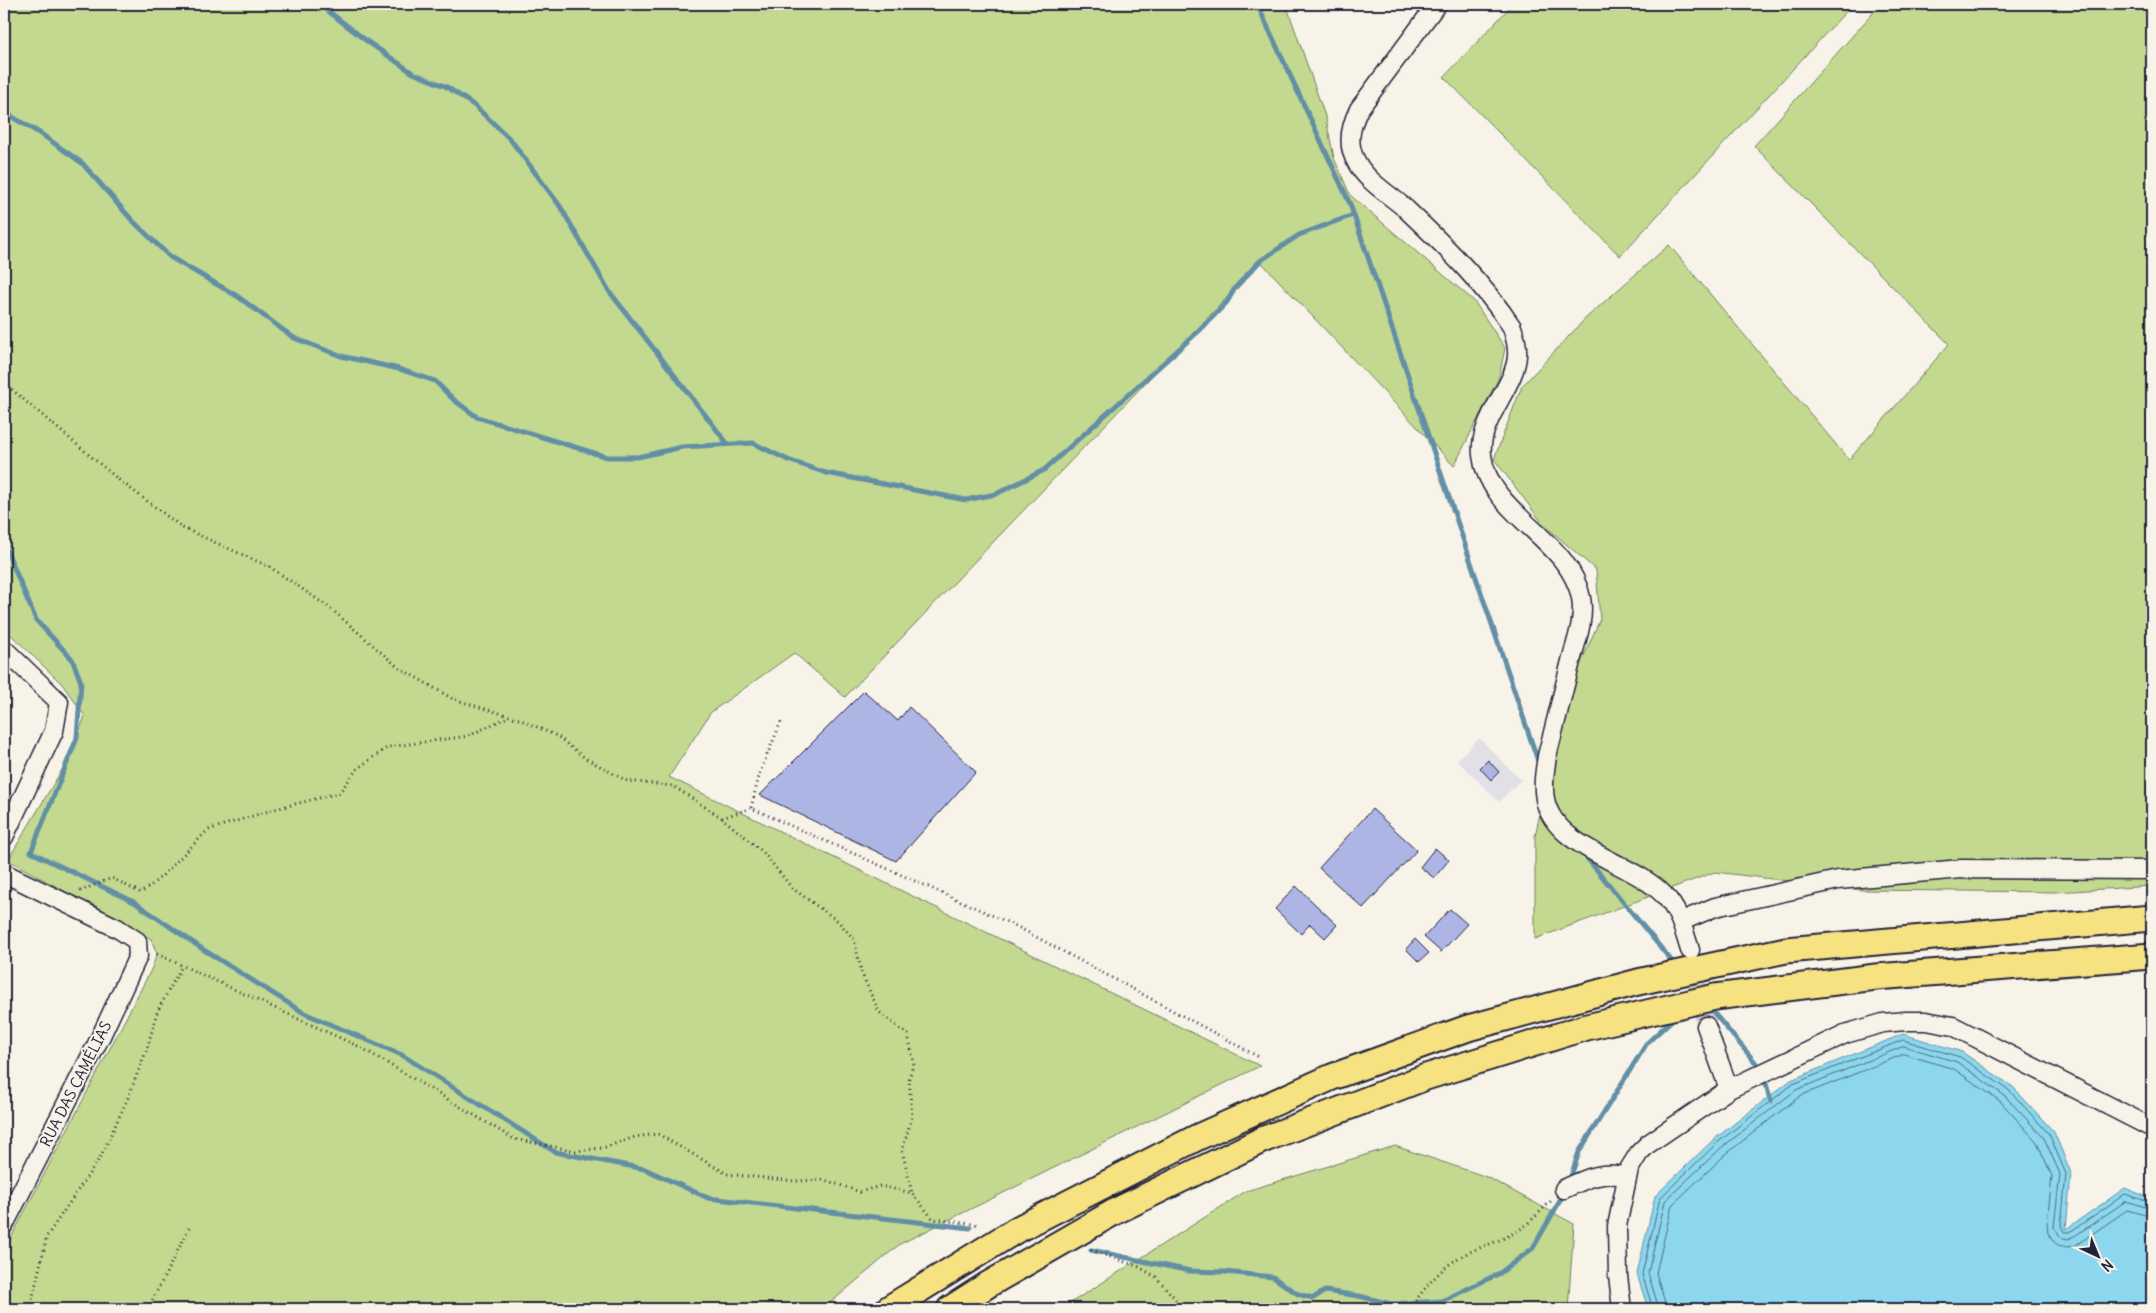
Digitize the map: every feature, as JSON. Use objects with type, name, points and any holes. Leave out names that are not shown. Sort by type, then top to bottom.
[{"type":"highway","points":[[888,1309],[1018,1228],[1198,1137],[1332,1077],[1468,1028],[1638,982],[1786,950],[2152,918]]},
{"type":"highway","points":[[950,1309],[1116,1210],[1262,1140],[1426,1077],[1587,1027],[1724,995],[1876,977],[2152,956]]},
{"type":"street","points":[[1437,4],[1359,109],[1352,124],[1350,140],[1353,156],[1358,166],[1373,181],[1391,195],[1455,257],[1512,327],[1516,341],[1517,358],[1513,373],[1482,439],[1482,455],[1492,484],[1504,500],[1562,560],[1571,572],[1581,599],[1580,622],[1544,773],[1545,800],[1550,813],[1566,833],[1652,884],[1666,896],[1682,921],[1690,950]]},
{"type":"street","points":[[4,649],[60,702],[54,731],[4,837]]},
{"type":"street","points":[[1682,921],[1715,907],[1838,880],[1961,869],[2152,870]]},
{"type":"street","points":[[4,874],[68,904]]},
{"type":"street","name":"RUA DAS CAMÉLIAS","points":[[4,1225],[12,1192],[108,1022],[138,956],[137,941],[117,928],[68,904]]},
{"type":"street","points":[[1622,1309],[1618,1276],[1617,1226],[1627,1177],[1633,1160],[1648,1144],[1729,1089],[1845,1034],[1883,1023],[1926,1021],[1953,1026],[2152,1128]]},
{"type":"street","points":[[1706,1026],[1729,1089]]},
{"type":"street","points":[[1564,1189],[1584,1179],[1599,1175],[1614,1174],[1627,1177]]},
{"type":"path","points":[[4,383],[119,480],[183,528],[270,567],[330,608],[398,667],[452,699],[508,716],[557,736],[585,758],[628,781],[673,786],[722,818],[763,852],[792,888],[838,921],[854,939],[862,974],[879,1012],[908,1035],[914,1063],[909,1078],[912,1117],[902,1150],[912,1194],[933,1219],[980,1226]]},
{"type":"path","points":[[68,904],[82,889],[112,878],[141,893],[160,878],[208,830],[275,809],[339,793],[358,768],[388,746],[468,736],[508,716]]},
{"type":"path","points":[[751,808],[760,772],[781,722]]},
{"type":"path","points":[[722,818],[751,808],[1014,925],[1259,1057]]},
{"type":"path","points":[[157,954],[362,1048],[514,1139],[576,1151],[603,1148],[635,1137],[658,1134],[728,1174],[794,1180],[825,1180],[860,1192],[880,1186],[912,1194]]},
{"type":"path","points":[[30,1309],[48,1236],[101,1156],[127,1100],[147,1049],[157,1012],[182,966]]},
{"type":"path","points":[[1410,1309],[1435,1276],[1455,1260],[1486,1244],[1513,1234],[1526,1225],[1564,1189]]},
{"type":"path","points":[[148,1309],[189,1228]]},
{"type":"path","points":[[1091,1250],[1139,1267],[1156,1277],[1181,1305],[1205,1309]]},
{"type":"shaded area","points":[[1479,738],[1521,780],[1499,802],[1457,760]]},
{"type":"green space","points":[[4,4],[1286,4],[1326,119],[1334,158],[1350,195],[1474,301],[1505,348],[1499,377],[1454,466],[1261,262],[845,697],[794,653],[711,712],[669,777],[1260,1066],[900,1244],[823,1309],[4,1309],[4,1251],[151,970],[157,954],[151,939],[8,860],[69,758],[85,716],[62,684],[4,628]]},
{"type":"green space","points":[[1513,4],[1853,4],[1620,256],[1444,77]]},
{"type":"green space","points":[[1881,4],[2147,4],[2152,9],[2152,886],[2056,892],[1862,890],[1715,872],[1535,939],[1535,836],[1566,697],[1600,619],[1596,570],[1544,525],[1494,459],[1522,386],[1586,318],[1669,245],[1849,460],[1949,344],[1754,146]]},
{"type":"green space","points":[[1395,1146],[1487,1177],[1574,1224],[1568,1309],[1061,1309],[1246,1191]]},
{"type":"water","points":[[1903,1034],[1962,1052],[2013,1087],[2054,1132],[2071,1173],[2066,1229],[2125,1188],[2152,1199],[2152,1309],[1648,1309],[1637,1274],[1655,1196],[1713,1140],[1791,1080]]},
{"type":"building","points":[[864,691],[898,721],[909,707],[976,772],[896,861],[760,795]]},
{"type":"building","points":[[1488,760],[1499,772],[1491,780],[1480,768]]},
{"type":"building","points":[[1372,809],[1417,850],[1363,908],[1319,868]]},
{"type":"building","points":[[1435,848],[1449,860],[1434,878],[1420,867]]},
{"type":"building","points":[[1296,886],[1337,925],[1325,938],[1310,924],[1301,934],[1275,909]]},
{"type":"building","points":[[1450,909],[1467,924],[1441,952],[1424,937]]},
{"type":"building","points":[[1415,939],[1429,953],[1419,962],[1406,949]]},
{"type":"waterway","points":[[319,4],[368,42],[413,73],[447,87],[475,106],[510,139],[560,206],[609,291],[727,443]]},
{"type":"waterway","points":[[1257,4],[1350,204],[1540,767]]},
{"type":"waterway","points":[[4,112],[41,134],[82,163],[131,219],[170,257],[237,296],[294,338],[341,356],[399,369],[435,381],[454,400],[477,417],[607,457],[638,457],[682,447],[753,443],[788,460],[826,473],[966,500],[996,494],[1044,470],[1199,331],[1227,302],[1235,288],[1260,261],[1299,235],[1353,215]]},
{"type":"waterway","points":[[4,544],[36,620],[72,659],[81,682],[77,738],[31,852],[134,902],[204,950],[304,1013],[402,1055],[555,1152],[645,1169],[708,1198],[970,1228]]},
{"type":"waterway","points":[[1582,852],[1675,965]]},
{"type":"waterway","points":[[1713,1012],[1761,1069]]},
{"type":"waterway","points":[[1569,1182],[1579,1152],[1647,1043],[1673,1019]]},
{"type":"waterway","points":[[1766,1084],[1771,1101]]},
{"type":"waterway","points":[[1091,1250],[1190,1271],[1225,1272],[1273,1277],[1298,1294],[1313,1298],[1325,1291],[1359,1296],[1391,1304],[1442,1301],[1500,1273],[1533,1248],[1565,1192]]},
{"type":"tunnel","points":[[1692,958],[1706,1026]]}]
